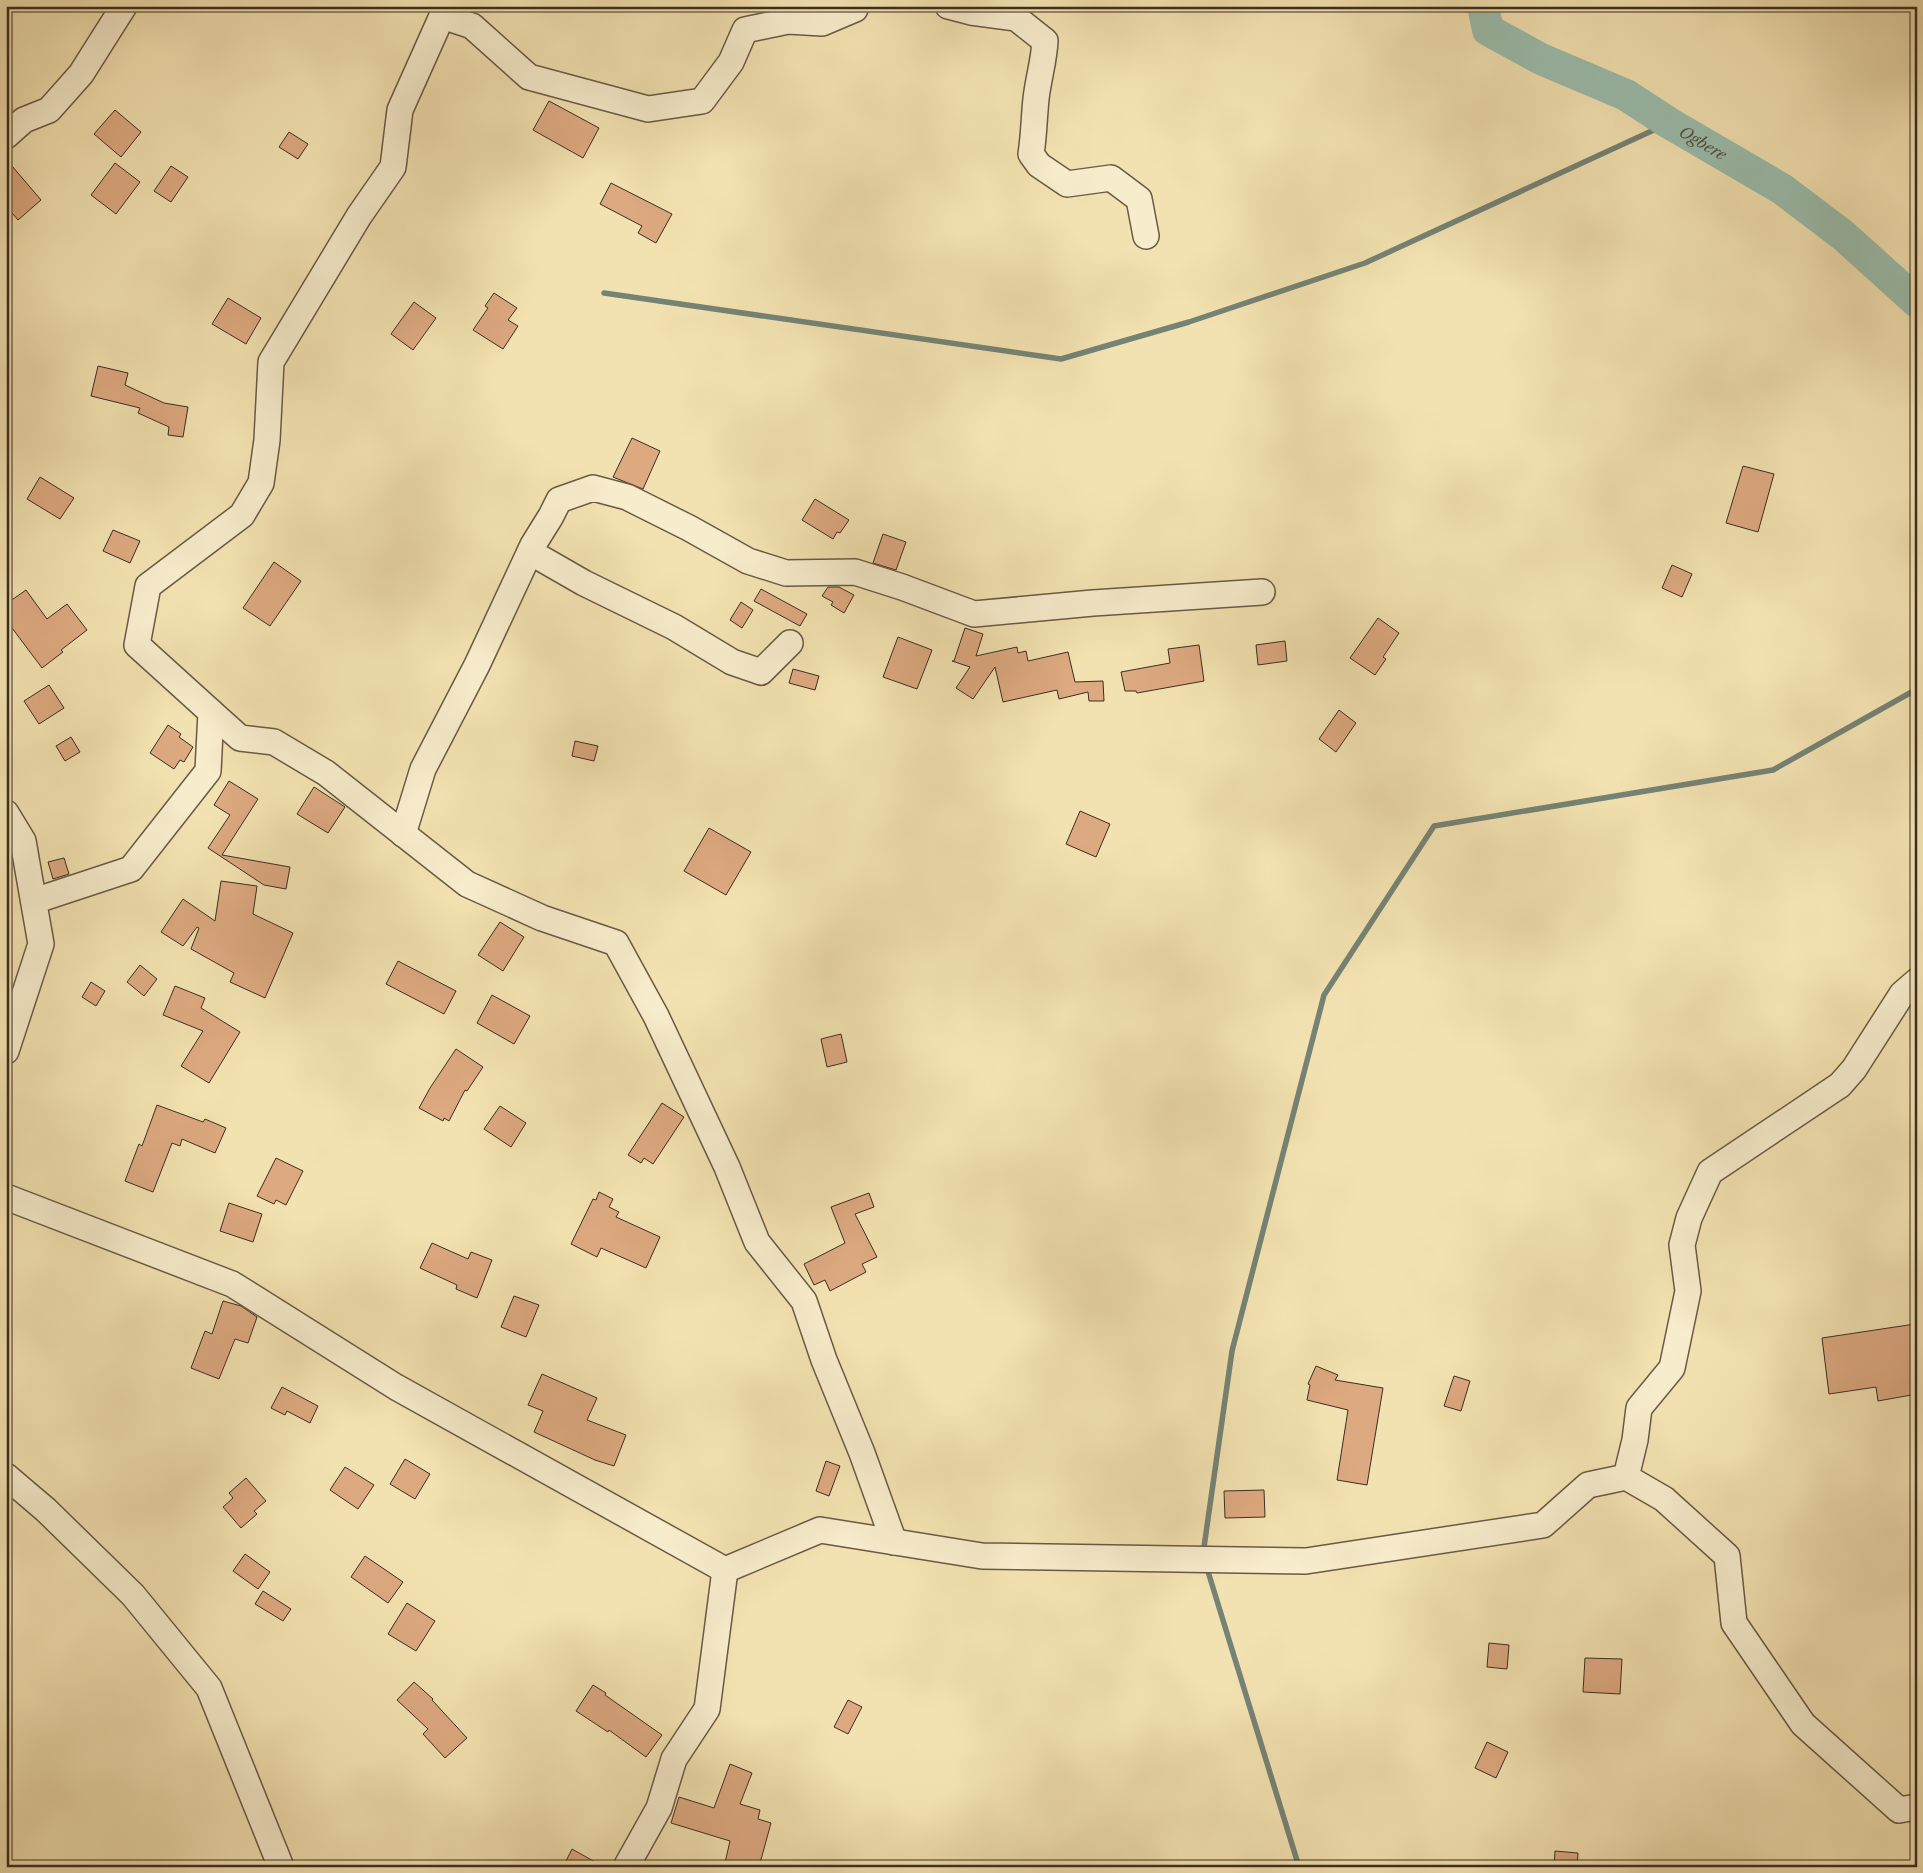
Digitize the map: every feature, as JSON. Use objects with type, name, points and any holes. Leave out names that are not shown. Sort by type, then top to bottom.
[{"type":"street","points":[[6,136],[24,120],[49,110],[81,74],[124,6]]},
{"type":"street","points":[[856,6],[855,9],[822,23],[788,21],[745,30],[731,62],[702,101],[648,109],[529,77],[472,26],[443,11],[400,110],[393,167],[359,216],[271,362],[267,440],[261,483],[242,515],[148,586],[137,645],[240,738],[274,742],[326,773],[468,884],[542,918],[616,943],[656,1016],[727,1168],[758,1242],[804,1301],[824,1360],[862,1453],[894,1542]]},
{"type":"street","points":[[948,6],[971,12],[1016,18],[1045,41],[1044,60],[1036,99],[1035,130],[1031,154],[1039,165],[1067,184],[1111,178],[1139,199],[1146,236]]},
{"type":"street","points":[[403,834],[423,769],[477,665],[530,552],[559,500],[593,488],[627,497],[689,528],[748,561],[786,572],[855,572],[974,614],[1093,603],[1262,592]]},
{"type":"street","points":[[530,552],[584,583],[674,628],[732,662],[762,672],[790,642]]},
{"type":"street","points":[[34,901],[131,869],[208,771],[211,712]]},
{"type":"street","points":[[6,813],[23,841],[41,944],[6,1051]]},
{"type":"street","points":[[1626,1477],[1635,1440],[1639,1408],[1672,1368],[1688,1291],[1682,1245],[1689,1218],[1710,1172],[1840,1085],[1854,1069],[1902,994],[1917,981]]},
{"type":"street","points":[[6,1197],[232,1284],[396,1387],[725,1570]]},
{"type":"street","points":[[6,1476],[46,1510],[133,1595],[209,1688],[281,1867]]},
{"type":"street","points":[[725,1570],[820,1530],[982,1556],[1306,1561],[1543,1525],[1588,1485],[1626,1477],[1664,1499],[1727,1556],[1734,1623],[1803,1724],[1899,1810],[1917,1807]]},
{"type":"street","points":[[626,1867],[659,1808],[674,1759],[707,1709],[725,1570]]},
{"type":"building","points":[[549,101],[599,128],[583,158],[533,130]]},
{"type":"building","points":[[115,110],[141,132],[121,157],[94,134]]},
{"type":"building","points":[[289,132],[308,144],[298,159],[279,147]]},
{"type":"building","points":[[6,159],[41,200],[18,220],[6,206]]},
{"type":"building","points":[[115,163],[140,182],[116,214],[91,195]]},
{"type":"building","points":[[171,166],[188,177],[171,202],[154,191]]},
{"type":"building","points":[[611,183],[672,214],[656,243],[638,233],[642,226],[600,204]]},
{"type":"building","points":[[494,293],[517,308],[508,320],[518,326],[503,349],[473,330],[488,308],[485,306]]},
{"type":"building","points":[[228,298],[261,318],[246,344],[212,324]]},
{"type":"building","points":[[414,302],[436,318],[413,350],[391,334]]},
{"type":"building","points":[[98,366],[128,373],[125,385],[164,403],[188,407],[183,437],[168,435],[169,427],[138,413],[140,408],[91,396]]},
{"type":"building","points":[[632,438],[660,451],[643,489],[613,477]]},
{"type":"building","points":[[1743,466],[1774,474],[1758,532],[1726,523]]},
{"type":"building","points":[[40,477],[74,498],[60,519],[27,499]]},
{"type":"building","points":[[815,499],[849,520],[833,539],[802,520]]},
{"type":"building","points":[[113,530],[140,541],[130,563],[103,551]]},
{"type":"building","points":[[883,534],[906,542],[896,570],[873,563]]},
{"type":"building","points":[[274,562],[301,581],[270,626],[243,608]]},
{"type":"building","points":[[1672,565],[1692,574],[1682,597],[1662,588]]},
{"type":"building","points":[[828,587],[839,587],[854,595],[844,613],[831,605],[833,602],[822,596]]},
{"type":"building","points":[[761,589],[807,614],[800,626],[754,601]]},
{"type":"building","points":[[26,590],[47,619],[67,604],[87,630],[42,668],[6,620],[6,604]]},
{"type":"building","points":[[741,602],[753,610],[742,628],[730,620]]},
{"type":"building","points":[[1378,618],[1399,633],[1383,657],[1386,659],[1375,675],[1350,658]]},
{"type":"building","points":[[965,628],[983,634],[976,656],[1017,647],[1018,653],[1026,651],[1028,661],[1068,652],[1075,682],[1103,681],[1104,701],[1089,701],[1088,692],[1059,699],[1057,690],[1003,702],[995,667],[973,699],[956,688],[970,667],[952,661],[954,661]]},
{"type":"building","points":[[898,637],[932,650],[917,689],[883,677]]},
{"type":"building","points":[[1285,641],[1287,661],[1258,665],[1256,645]]},
{"type":"building","points":[[1199,645],[1204,681],[1137,693],[1136,691],[1125,691],[1121,672],[1170,663],[1168,649]]},
{"type":"building","points":[[793,669],[819,676],[815,690],[789,683]]},
{"type":"building","points":[[49,685],[64,708],[39,724],[24,701]]},
{"type":"building","points":[[1339,710],[1356,723],[1336,752],[1319,739]]},
{"type":"building","points":[[168,725],[181,734],[179,737],[193,747],[184,762],[180,760],[174,769],[150,753]]},
{"type":"building","points":[[71,737],[80,752],[65,761],[56,746]]},
{"type":"building","points":[[575,741],[598,746],[594,761],[572,756]]},
{"type":"building","points":[[229,781],[258,799],[222,855],[290,867],[286,889],[264,885],[208,848],[230,815],[214,805]]},
{"type":"building","points":[[314,787],[345,807],[328,833],[297,814]]},
{"type":"building","points":[[1080,811],[1110,824],[1096,857],[1066,844]]},
{"type":"building","points":[[709,828],[751,852],[726,895],[684,871]]},
{"type":"building","points":[[64,858],[69,874],[53,879],[48,862]]},
{"type":"building","points":[[221,881],[257,886],[253,914],[293,933],[265,998],[230,982],[234,973],[191,949],[199,928],[197,927],[183,946],[161,932],[183,899],[215,921]]},
{"type":"building","points":[[500,922],[524,937],[503,971],[478,955]]},
{"type":"building","points":[[398,961],[456,991],[444,1014],[386,984]]},
{"type":"building","points":[[140,965],[157,979],[144,996],[127,982]]},
{"type":"building","points":[[91,982],[105,991],[96,1006],[82,997]]},
{"type":"building","points":[[175,986],[205,998],[201,1008],[240,1032],[209,1083],[181,1066],[203,1031],[163,1015]]},
{"type":"building","points":[[492,995],[530,1016],[514,1044],[477,1023]]},
{"type":"building","points":[[841,1034],[847,1062],[827,1067],[821,1039]]},
{"type":"building","points":[[456,1049],[483,1067],[467,1091],[465,1090],[449,1121],[444,1118],[443,1121],[419,1108]]},
{"type":"building","points":[[662,1103],[684,1117],[653,1164],[644,1158],[641,1163],[628,1155]]},
{"type":"building","points":[[157,1105],[203,1122],[205,1119],[226,1128],[215,1153],[182,1139],[180,1146],[172,1143],[153,1192],[125,1181],[139,1144],[142,1146]]},
{"type":"building","points":[[500,1106],[526,1123],[511,1147],[484,1129]]},
{"type":"building","points":[[276,1158],[303,1171],[286,1205],[276,1200],[274,1204],[257,1196]]},
{"type":"building","points":[[599,1192],[613,1199],[609,1207],[619,1212],[616,1217],[660,1237],[646,1268],[601,1248],[597,1257],[571,1244],[593,1199],[596,1200]]},
{"type":"building","points":[[869,1193],[874,1207],[855,1214],[877,1257],[862,1264],[866,1272],[830,1291],[825,1280],[814,1285],[804,1264],[845,1243],[831,1207]]},
{"type":"building","points":[[229,1203],[262,1214],[253,1242],[220,1231]]},
{"type":"building","points":[[432,1243],[468,1259],[471,1252],[492,1260],[477,1298],[456,1289],[457,1285],[420,1268]]},
{"type":"building","points":[[514,1296],[539,1305],[526,1337],[501,1327]]},
{"type":"building","points":[[223,1301],[241,1306],[257,1317],[248,1343],[235,1339],[219,1379],[191,1368],[205,1331],[212,1334]]},
{"type":"building","points":[[1915,1324],[1917,1339],[1917,1394],[1878,1401],[1876,1387],[1829,1394],[1822,1338]]},
{"type":"building","points":[[1316,1366],[1338,1375],[1335,1380],[1383,1388],[1367,1485],[1337,1480],[1348,1410],[1307,1400],[1310,1385],[1308,1384]]},
{"type":"building","points":[[542,1374],[597,1398],[587,1420],[626,1435],[614,1466],[595,1460],[534,1432],[543,1411],[528,1405]]},
{"type":"building","points":[[1454,1376],[1470,1381],[1461,1411],[1444,1406]]},
{"type":"building","points":[[282,1387],[318,1406],[310,1423],[287,1411],[285,1415],[271,1408]]},
{"type":"building","points":[[405,1459],[430,1474],[415,1499],[390,1484]]},
{"type":"building","points":[[826,1461],[840,1466],[829,1496],[816,1491]]},
{"type":"building","points":[[345,1467],[374,1485],[358,1509],[330,1490]]},
{"type":"building","points":[[246,1478],[266,1501],[254,1511],[257,1514],[241,1528],[223,1507],[233,1498],[229,1493]]},
{"type":"building","points":[[1264,1490],[1265,1517],[1225,1518],[1224,1491]]},
{"type":"building","points":[[245,1554],[270,1572],[258,1589],[233,1571]]},
{"type":"building","points":[[365,1556],[403,1582],[388,1603],[351,1577]]},
{"type":"building","points":[[263,1591],[291,1609],[283,1621],[255,1604]]},
{"type":"building","points":[[407,1603],[435,1621],[416,1651],[388,1634]]},
{"type":"building","points":[[1489,1643],[1509,1645],[1507,1669],[1487,1667]]},
{"type":"building","points":[[1585,1658],[1622,1659],[1620,1694],[1583,1692]]},
{"type":"building","points":[[414,1682],[433,1699],[467,1738],[445,1758],[423,1734],[428,1729],[397,1700]]},
{"type":"building","points":[[593,1685],[662,1735],[646,1757],[609,1730],[608,1732],[576,1711]]},
{"type":"building","points":[[848,1700],[862,1707],[848,1734],[834,1727]]},
{"type":"building","points":[[1487,1742],[1508,1752],[1496,1778],[1475,1768]]},
{"type":"building","points":[[730,1764],[752,1773],[740,1804],[760,1810],[758,1819],[771,1823],[759,1867],[724,1867],[730,1841],[671,1823],[679,1797],[714,1808]]},
{"type":"building","points":[[572,1849],[604,1867],[563,1867]]},
{"type":"building","points":[[1555,1851],[1578,1853],[1577,1867],[1554,1867]]},
{"type":"waterway","name":"Ogbere","points":[[1483,6],[1488,30],[1541,59],[1626,95],[1669,123],[1782,189],[1844,236],[1917,302]]},
{"type":"waterway","points":[[604,293],[1061,359],[1189,322],[1365,263],[1669,123]]},
{"type":"waterway","points":[[1203,1554],[1232,1351],[1324,995],[1434,826],[1773,770],[1917,689]]},
{"type":"waterway","points":[[1206,1565],[1299,1867]]}]
